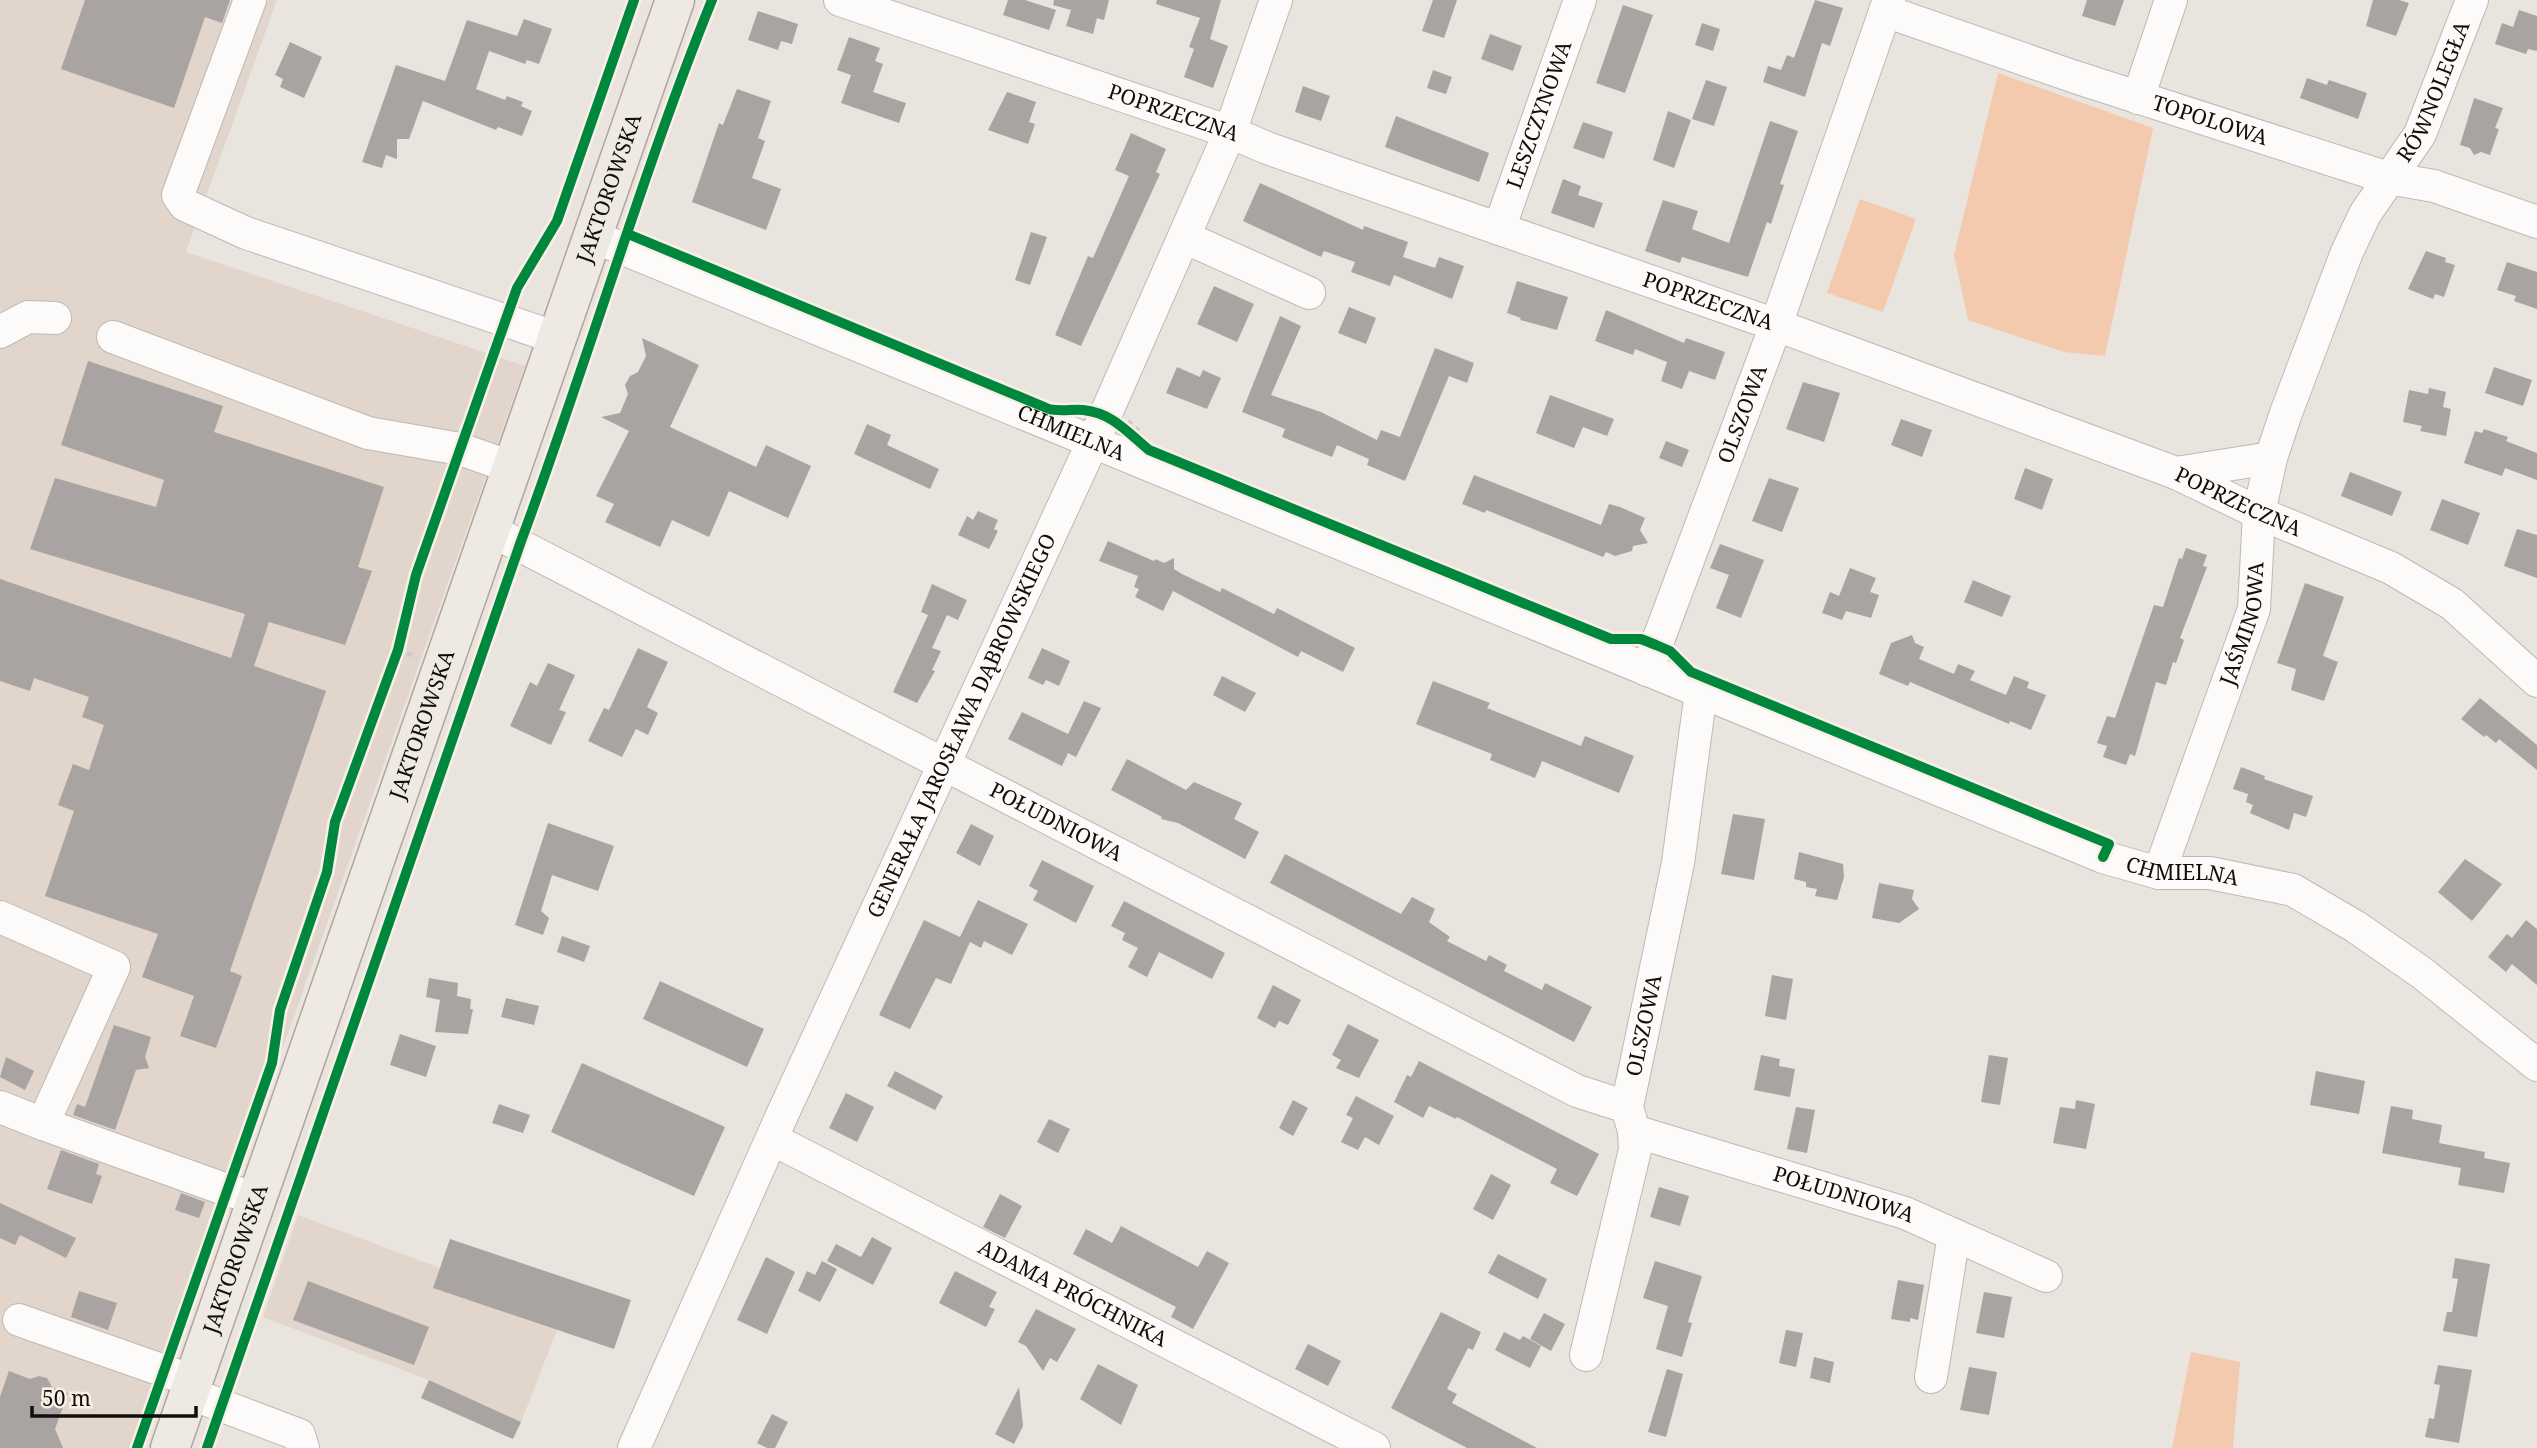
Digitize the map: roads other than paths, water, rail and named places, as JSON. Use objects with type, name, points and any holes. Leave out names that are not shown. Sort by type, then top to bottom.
[{"type":"main road","name":"JAKTOROWSKA","points":[[170,1448],[675,0]]},
{"type":"street","points":[[250,0],[178,195],[185,205],[246,233],[557,338]]},
{"type":"street","name":"POPRZECZNA","points":[[840,0],[1230,132],[1267,148],[1776,325],[2176,473],[2259,513],[2391,568],[2452,604],[2537,681]]},
{"type":"street","name":"GENERAŁA JAROSŁAWA DĄBROWSKIEGO","points":[[634,1448],[772,1139],[1099,430],[1230,132],[1276,0]]},
{"type":"street","name":"LESZCZYNOWA","points":[[1499,229],[1580,0]]},
{"type":"street","points":[[2138,97],[2171,0]]},
{"type":"street","name":"RÓWNOLEGŁA","points":[[2388,178],[2420,134],[2472,0]]},
{"type":"street","name":"TOPOLOWA","points":[[1887,5],[2138,97],[2388,178],[2434,186],[2537,222]]},
{"type":"street","name":"OLSZOWA","points":[[1647,670],[1776,325],[1887,5]]},
{"type":"street","name":"JAŚMINOWA","points":[[2159,873],[2254,609],[2259,513],[2271,458],[2347,252],[2388,178]]},
{"type":"street","name":"CHMIELNA","points":[[592,236],[1099,430],[1647,670],[2103,858],[2159,873],[2210,873],[2293,890],[2356,927],[2422,974],[2537,1065]]},
{"type":"street","points":[[1184,237],[1309,293]]},
{"type":"street","points":[[0,332],[28,317],[55,318]]},
{"type":"street","points":[[113,337],[368,433],[460,449],[511,467]]},
{"type":"street","points":[[2176,473],[2271,458]]},
{"type":"street","name":"POŁUDNIOWA","points":[[489,530],[1631,1119],[1905,1213],[2046,1276]]},
{"type":"street","name":"OLSZOWA","points":[[1586,1355],[1635,1150],[1631,1119],[1678,863],[1702,692]]},
{"type":"street","points":[[0,918],[114,967],[43,1124]]},
{"type":"street","points":[[0,1107],[227,1190],[257,1198]]},
{"type":"street","name":"ADAMA PRÓCHNIKA","points":[[772,1139],[1374,1448]]},
{"type":"street","points":[[1931,1377],[1954,1235]]},
{"type":"street","points":[[19,1320],[191,1387],[299,1435],[303,1448]]}]
